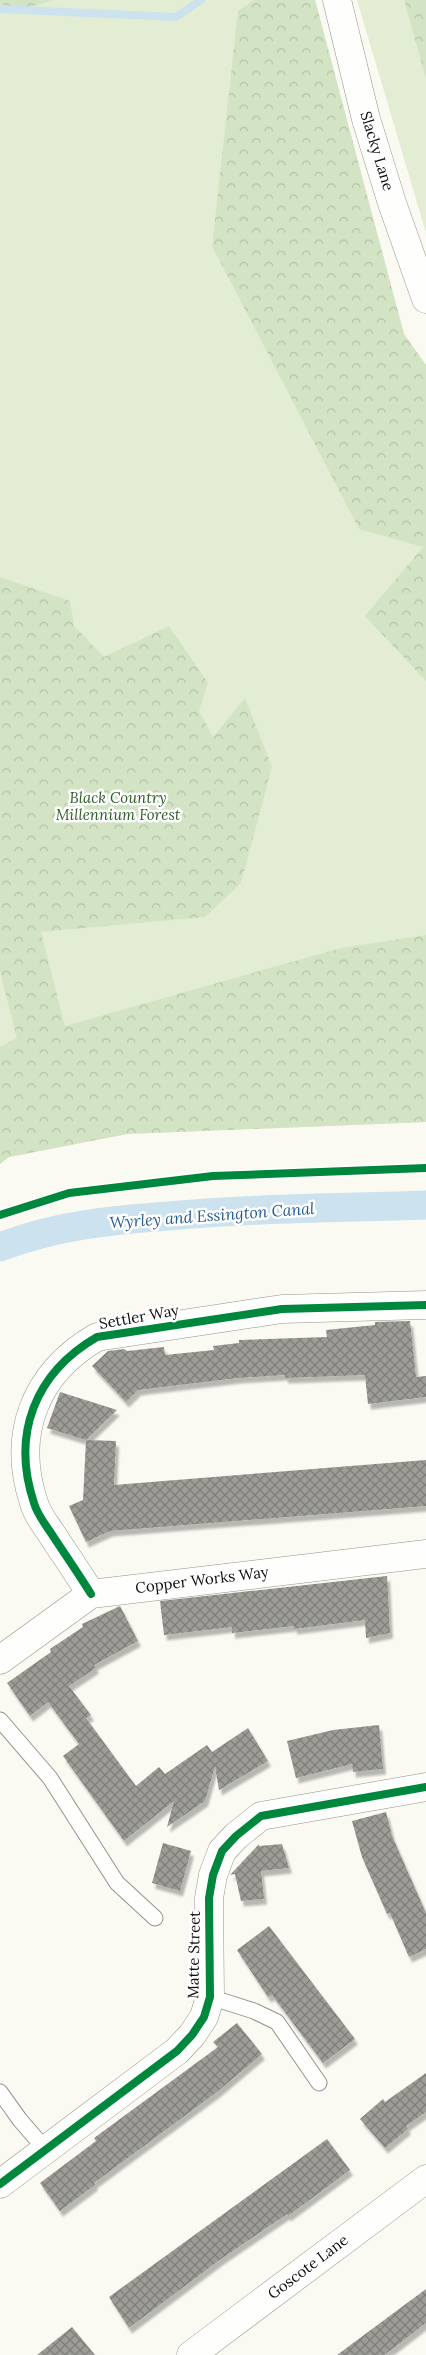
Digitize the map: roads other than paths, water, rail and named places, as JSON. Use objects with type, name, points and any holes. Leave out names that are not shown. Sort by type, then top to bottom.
[{"type":"street","name":"Slacky Lane","points":[[337,0],[366,119],[392,203],[426,299]]},
{"type":"street","name":"Settler Way","points":[[91,1594],[34,1504],[25,1450],[30,1415],[37,1396],[57,1368],[75,1350],[97,1337],[282,1309],[426,1304]]},
{"type":"street","name":"Copper Works Way","points":[[0,1660],[91,1594],[426,1554]]},
{"type":"street","name":"Matte Street","points":[[0,2184],[177,2051],[192,2035],[204,2017],[210,1997],[208,1898],[213,1875],[222,1851],[236,1836],[261,1816],[425,1791]]},
{"type":"street","name":"Goscote Lane","points":[[191,2355],[426,2179]]},
{"type":"lane","points":[[0,1720],[50,1778],[117,1883],[155,1918]]},
{"type":"lane","points":[[210,1997],[254,2011],[278,2022],[319,2083]]},
{"type":"lane","points":[[0,2092],[20,2120],[46,2150]]},
{"type":"waterway","points":[[0,9],[176,17],[201,0]]},
{"type":"waterway","name":"Wyrley and Essington Canal","points":[[0,1247],[62,1229],[125,1220],[232,1211],[426,1205]]},
{"type":"park label","name":"Black Country Millennium Forest","points":[[118,806]]}]
